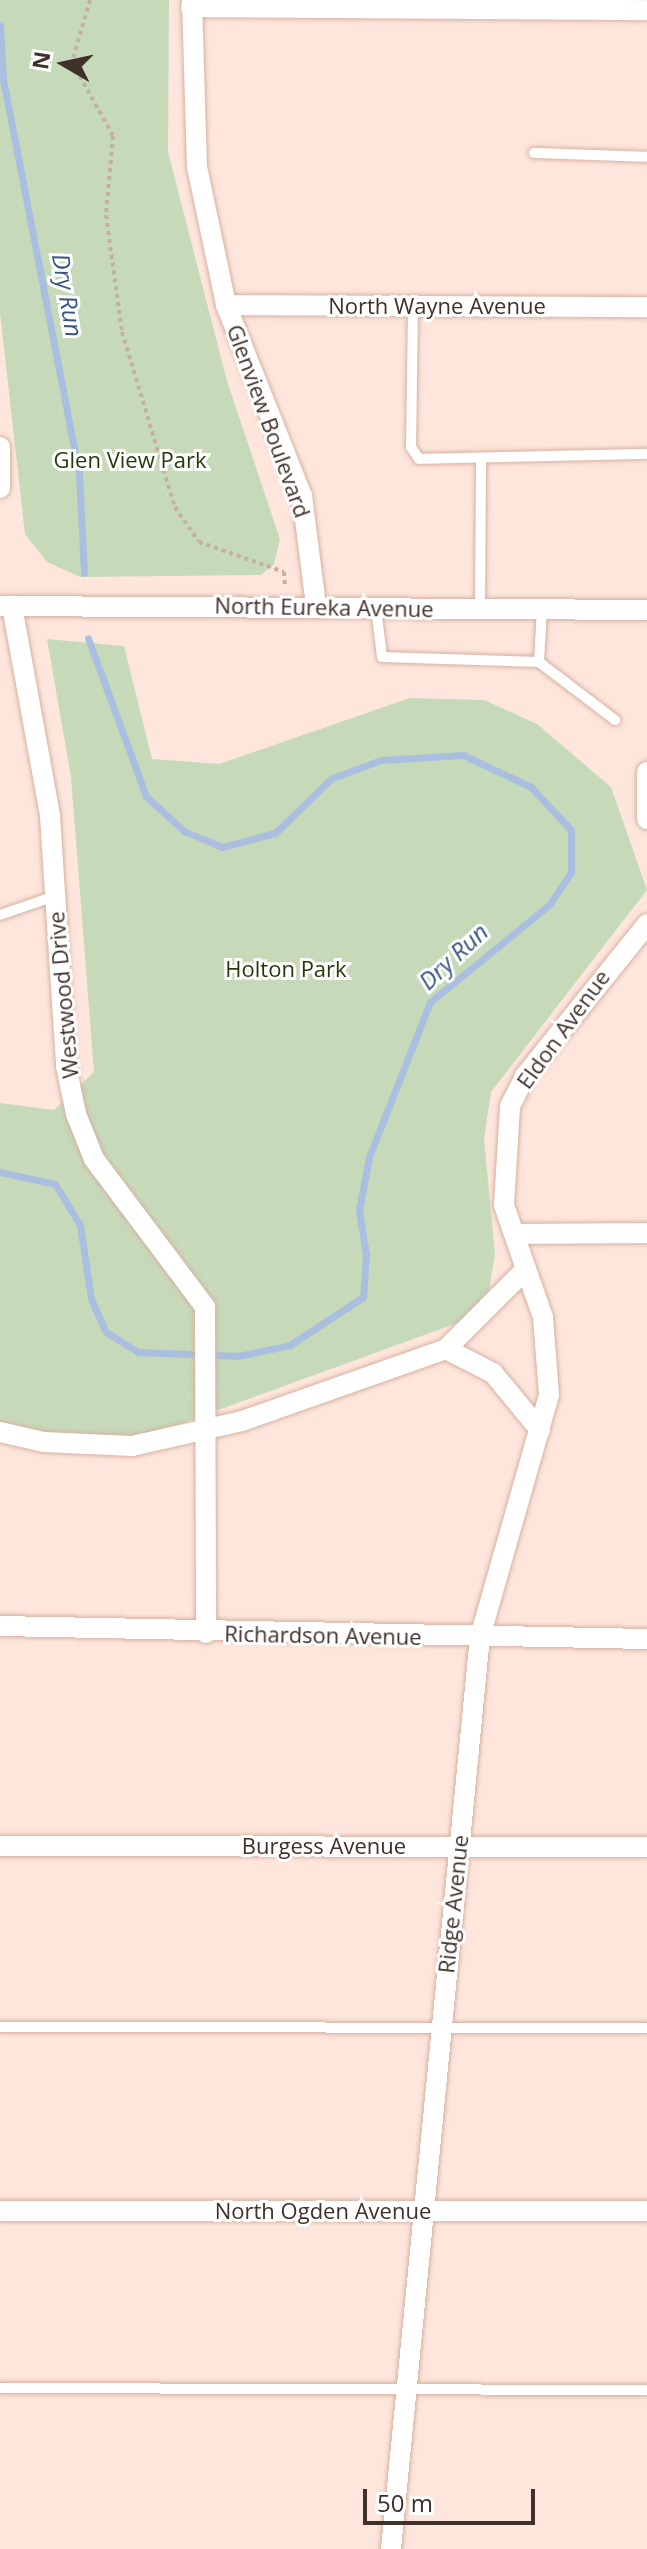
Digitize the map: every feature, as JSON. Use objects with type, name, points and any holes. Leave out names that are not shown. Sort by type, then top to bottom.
[{"type":"street","points":[[192,4],[647,10]]},
{"type":"street","name":"Glenview Boulevard","points":[[192,4],[197,167],[226,305],[302,496],[316,606]]},
{"type":"street","name":"North Wayne Avenue","points":[[226,305],[647,307]]},
{"type":"street","points":[[0,447],[0,488]]},
{"type":"street","name":"North Eureka Avenue","points":[[6,606],[647,610]]},
{"type":"street","name":"Westwood Drive","points":[[6,606],[34,696],[55,896],[66,1066],[76,1114],[94,1159],[192,1283],[209,1334],[205,1431],[206,1633]]},
{"type":"street","points":[[647,772],[647,819]]},
{"type":"street","name":"Eldon Avenue","points":[[526,1269],[504,1205],[510,1106],[525,1076],[647,924]]},
{"type":"street","points":[[515,1234],[647,1233]]},
{"type":"street","points":[[0,1432],[97,1448],[205,1431],[446,1349],[526,1269]]},
{"type":"street","name":"Ridge Avenue","points":[[391,2549],[480,1637],[540,1430],[549,1355],[526,1269]]},
{"type":"street","points":[[446,1349],[493,1373],[540,1430]]},
{"type":"street","name":"Richardson Avenue","points":[[0,1626],[206,1633],[647,1639]]},
{"type":"street","name":"Burgess Avenue","points":[[0,1846],[647,1847]]},
{"type":"street","name":"North Ogden Avenue","points":[[0,2211],[647,2211]]},
{"type":"lane","points":[[534,153],[647,157]]},
{"type":"lane","points":[[413,306],[411,447],[419,459],[647,454]]},
{"type":"lane","points":[[480,608],[481,458]]},
{"type":"lane","points":[[376,607],[382,657],[539,662],[615,720]]},
{"type":"lane","points":[[539,662],[542,609]]},
{"type":"lane","points":[[0,915],[55,896]]},
{"type":"lane","points":[[0,2027],[647,2028]]},
{"type":"lane","points":[[0,2388],[647,2390]]},
{"type":"path","points":[[90,0],[72,62],[113,136],[106,215],[122,332],[175,507],[199,542],[284,572],[286,606]]},
{"type":"green space","name":"Glen View Park","points":[[0,0],[169,0],[168,152],[227,381],[280,539],[274,564],[261,575],[80,577],[47,562],[25,534],[0,313]]},
{"type":"green space","name":"Holton Park","points":[[47,639],[124,646],[152,759],[219,764],[410,698],[484,700],[537,724],[611,787],[647,890],[491,1092],[484,1139],[495,1254],[489,1290],[460,1322],[150,1435],[70,1439],[0,1423],[0,1103],[54,1110],[94,1072],[71,777]]},
{"type":"waterway","name":"Dry Run","points":[[0,25],[3,79],[79,474],[84,573]]},
{"type":"waterway","name":"Dry Run","points":[[0,1172],[55,1184],[80,1225],[91,1299],[106,1332],[138,1352],[238,1356],[290,1345],[363,1297],[366,1255],[359,1210],[369,1157],[430,1002],[549,905],[571,872],[571,830],[531,787],[463,755],[381,760],[332,778],[275,833],[222,847],[184,831],[146,796],[88,638]]}]
